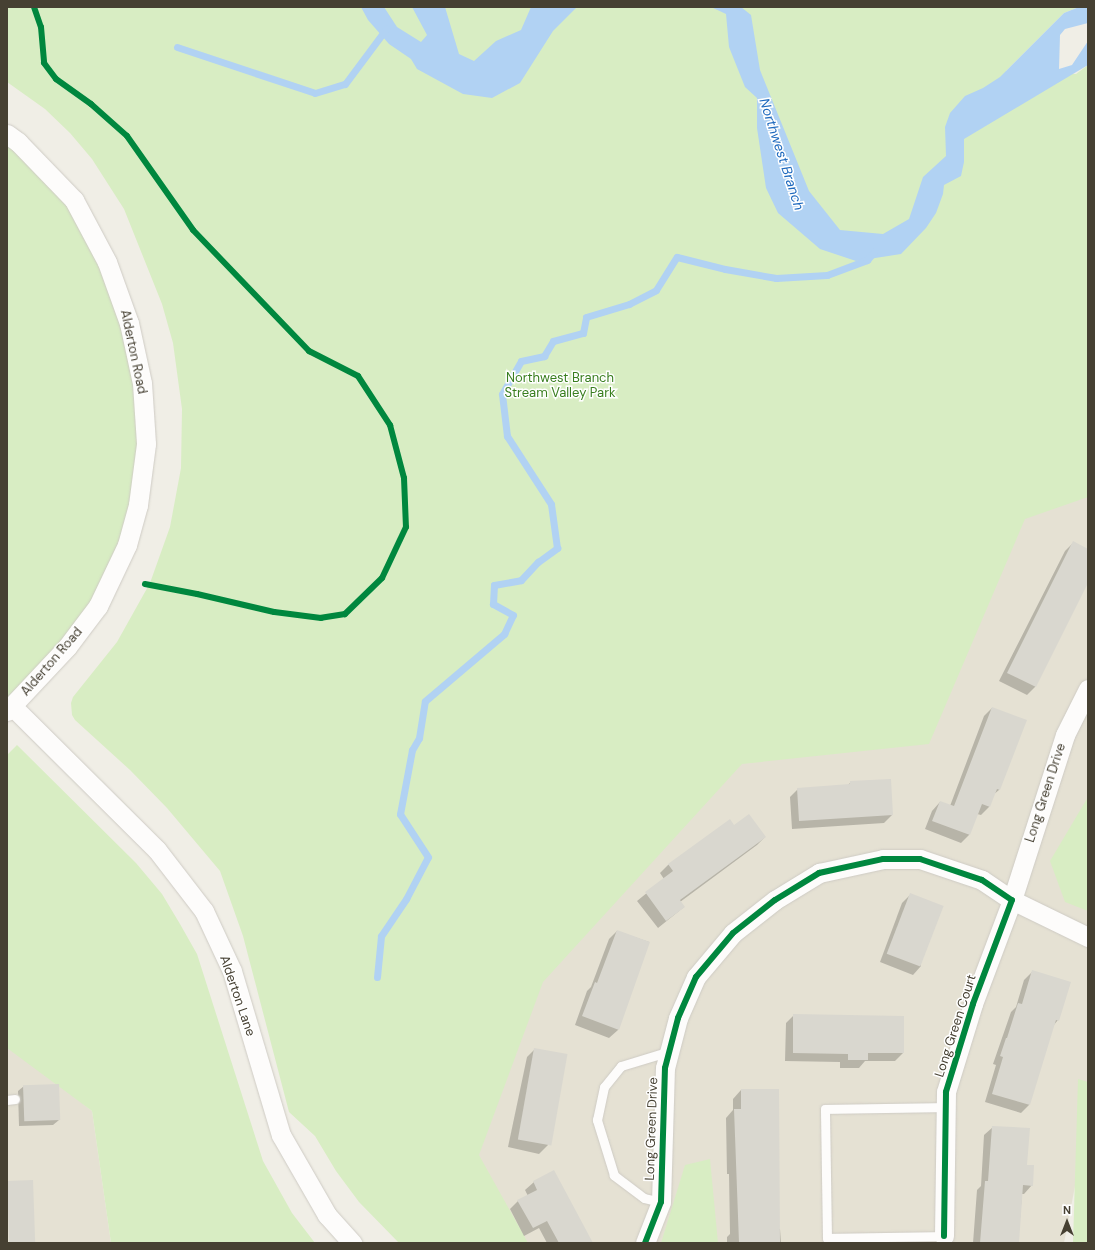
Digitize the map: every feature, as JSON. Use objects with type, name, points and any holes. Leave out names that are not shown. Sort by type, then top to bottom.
[{"type":"street","name":"Alderton Road","points":[[7,134],[18,142],[74,200],[107,262],[129,323],[142,384],[146,444],[138,505],[127,545],[98,606],[67,647],[10,709]]},
{"type":"street","name":"Long Green Drive","points":[[1012,900],[1065,735],[1088,689]]},
{"type":"street","name":"Alderton Lane","points":[[10,709],[157,850],[204,911],[232,971],[281,1135],[327,1215],[352,1243]]},
{"type":"street","name":"Long Green Drive","points":[[645,1243],[662,1202],[665,1068],[678,1018],[696,977],[733,933],[775,900],[819,873],[883,859],[920,859],[982,880],[1012,900],[1088,937]]},
{"type":"street","name":"Long Green Court","points":[[944,1236],[946,1092],[973,1004],[1012,900]]},
{"type":"lane","points":[[662,1202],[644,1198],[614,1175],[597,1120],[604,1087],[621,1066],[670,1051]]},
{"type":"lane","points":[[944,1236],[827,1238],[825,1109],[946,1107]]},
{"type":"shaded area","points":[[1088,461],[1088,1119],[1064,1243],[482,1243],[441,1178],[476,1015],[1007,483]]},
{"type":"shaded area","points":[[7,1044],[92,1111],[111,1243],[7,1243]]},
{"type":"green space","name":"Northwest Branch Stream Valley Park","points":[[7,7],[1079,7],[1064,13],[1006,71],[1076,74],[1088,65],[1088,497],[1025,519],[929,744],[742,764],[543,982],[479,1155],[528,1243],[399,1243],[359,1202],[336,1171],[315,1136],[289,1112],[243,936],[220,871],[167,808],[130,770],[75,720],[72,715],[71,703],[73,697],[117,642],[150,583],[170,527],[181,468],[182,409],[173,343],[162,304],[124,209],[92,159],[70,133],[45,109],[7,82]]},
{"type":"green space","points":[[7,134],[74,200],[142,383],[138,505],[98,606],[7,711]]},
{"type":"green space","points":[[17,745],[136,863],[162,894],[180,924],[197,954],[263,1161],[292,1213],[315,1243],[111,1243],[92,1111],[7,1048],[7,755]]},
{"type":"green space","points":[[1088,797],[1088,911],[1065,902],[1050,861]]},
{"type":"green space","points":[[1078,1079],[1088,1082],[1088,1243],[1073,1243]]},
{"type":"green space","points":[[710,1159],[718,1243],[661,1243],[685,1165]]},
{"type":"water","points":[[361,7],[384,7],[397,27],[421,42],[427,35],[412,7],[445,7],[459,54],[474,61],[496,41],[521,30],[531,7],[577,7],[553,31],[520,83],[492,98],[463,94],[417,69],[411,59],[389,44],[368,20]]},
{"type":"water","name":"Northwest Branch","points":[[711,7],[741,7],[751,15],[760,70],[809,191],[840,230],[883,234],[909,219],[923,177],[946,156],[945,127],[950,113],[965,96],[983,88],[1000,77],[1064,13],[1079,7],[1088,7],[1088,23],[1065,29],[1060,35],[1059,69],[1072,65],[1088,41],[1088,65],[964,139],[964,162],[961,176],[944,185],[943,194],[936,213],[926,228],[901,254],[856,261],[820,249],[778,213],[766,188],[757,128],[757,98],[745,87],[729,47],[726,14]]},
{"type":"building","points":[[1073,541],[1088,549],[1088,583],[1036,687],[1007,673]]},
{"type":"building","points":[[992,707],[1027,720],[1000,790],[997,789],[990,807],[982,804],[970,835],[932,821],[940,801],[954,806]]},
{"type":"building","points":[[891,779],[893,815],[799,821],[797,788],[850,784],[850,781]]},
{"type":"building","points":[[749,814],[766,837],[680,900],[685,907],[666,921],[645,892],[673,871],[668,864],[730,819],[734,825]]},
{"type":"building","points":[[910,893],[944,906],[920,967],[887,954]]},
{"type":"building","points":[[617,930],[650,942],[619,1030],[582,1016],[595,982],[597,983]]},
{"type":"building","points":[[1032,970],[1071,982],[1059,1021],[1056,1020],[1030,1105],[992,1094],[1003,1057],[1000,1056],[1018,1003],[1022,1004]]},
{"type":"building","points":[[793,1014],[904,1016],[904,1053],[868,1053],[868,1060],[848,1060],[848,1054],[793,1053]]},
{"type":"building","points":[[534,1048],[567,1054],[551,1145],[518,1140]]},
{"type":"building","points":[[59,1084],[60,1120],[24,1121],[23,1085]]},
{"type":"building","points":[[741,1089],[779,1089],[780,1243],[739,1243],[734,1109],[741,1109]]},
{"type":"building","points":[[992,1126],[1030,1128],[1027,1165],[1034,1165],[1033,1186],[1023,1185],[1019,1243],[980,1243],[985,1181],[988,1181]]},
{"type":"building","points":[[554,1170],[593,1243],[559,1243],[547,1221],[533,1228],[517,1200],[537,1190],[533,1181]]},
{"type":"building","points":[[33,1180],[35,1243],[9,1243],[7,1181]]},
{"type":"waterway","points":[[177,47],[315,93],[345,84],[386,29]]},
{"type":"waterway","points":[[377,977],[381,936],[406,899],[428,857],[400,814],[412,750],[419,738],[425,701],[504,634],[513,615],[493,604],[494,585],[521,580],[538,562],[557,548],[551,504],[507,436],[502,394],[521,361],[544,356],[553,341],[583,333],[586,317],[629,304],[656,290],[677,257],[725,269],[776,278],[827,275],[867,260],[874,252]]},
{"type":"cycle path","points":[[34,7],[41,27],[44,63],[56,79],[91,104],[127,136],[193,230],[309,351],[358,376],[390,425],[404,478],[406,527],[382,578],[345,614],[321,618],[274,612],[197,594],[145,584]]},
{"type":"cycle path","points":[[645,1243],[661,1202],[665,1068],[678,1018],[696,977],[733,933],[775,900],[819,873],[883,859],[920,859],[982,880],[1012,900],[973,1004],[946,1092],[944,1236]]}]
